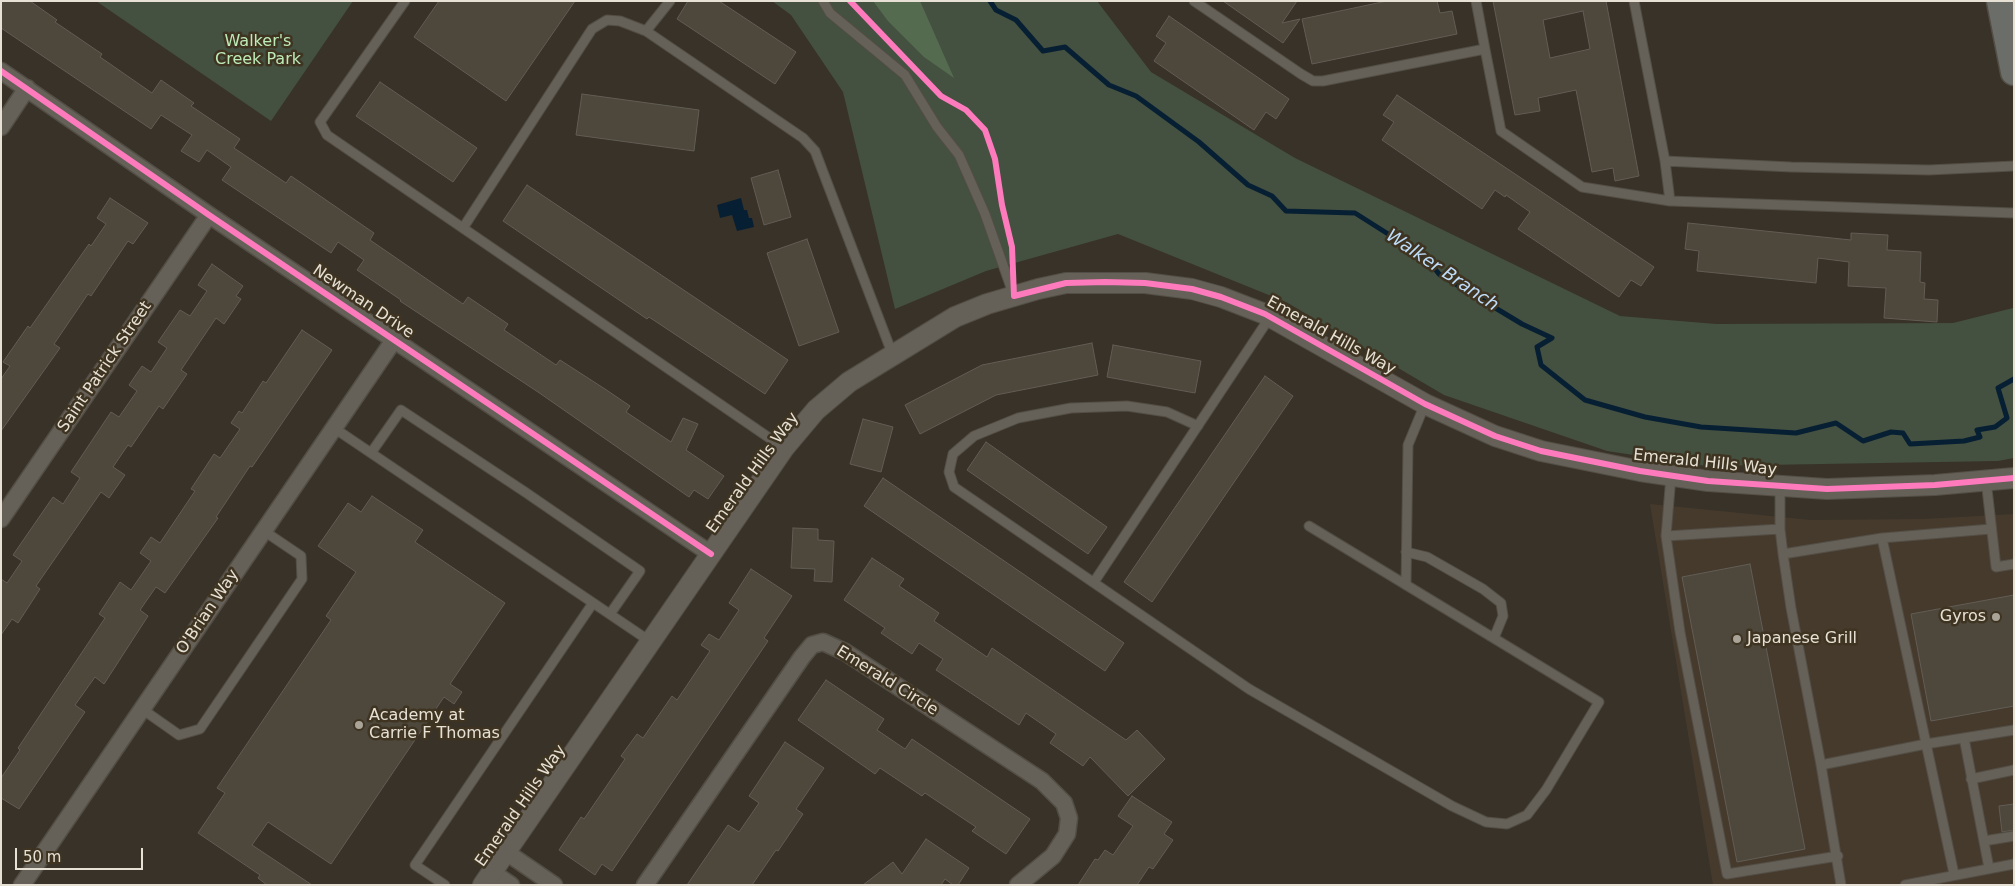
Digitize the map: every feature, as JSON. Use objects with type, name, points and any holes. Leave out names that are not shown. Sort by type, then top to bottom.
[{"type":"main road","points":[[2000,1],[2014,72]]},
{"type":"street","name":"Newman Drive","points":[[1,71],[209,215],[711,554]]},
{"type":"street","points":[[1,127],[27,88]]},
{"type":"street","name":"Saint Patrick Street","points":[[1,519],[209,215]]},
{"type":"street","name":"Emerald Hills Way","points":[[488,878],[784,448],[816,410],[849,382],[892,353],[955,317],[987,304],[1014,296],[1066,283],[1145,283],[1192,289],[1221,297],[1270,317],[1425,404],[1495,436],[1541,451],[1671,476],[1708,481],[1827,489],[1935,485],[2014,478]]},
{"type":"street","name":"O'Brian Way","points":[[22,885],[394,340]]},
{"type":"street","name":"Emerald Circle","points":[[645,885],[802,657],[812,645],[823,642],[845,652],[1042,781],[1064,803],[1069,818],[1067,834],[1053,856],[1018,885]]},
{"type":"street","points":[[506,852],[554,885]]},
{"type":"street","points":[[488,878],[511,885]]},
{"type":"lane","points":[[405,1],[320,122],[327,135],[784,448]]},
{"type":"lane","points":[[646,31],[670,1]]},
{"type":"lane","points":[[823,1],[830,13],[905,75],[937,127],[959,155],[985,214],[1014,296]]},
{"type":"lane","points":[[1194,1],[1313,81],[1323,81],[1485,49]]},
{"type":"lane","points":[[1476,1],[1501,130],[1582,187],[1670,201],[2014,213]]},
{"type":"lane","points":[[1634,1],[1665,161],[1670,201]]},
{"type":"lane","points":[[463,228],[592,29],[607,20],[620,21],[646,31],[803,138],[815,151],[892,353]]},
{"type":"lane","points":[[1665,161],[1791,167],[1929,170],[2014,166]]},
{"type":"lane","points":[[1094,582],[1270,317]]},
{"type":"lane","points":[[1406,585],[1408,445],[1425,404]]},
{"type":"lane","points":[[1198,426],[1167,412],[1127,406],[1071,408],[1018,418],[974,436],[953,454],[949,472],[954,488],[1249,689],[1452,806],[1486,822],[1507,824],[1527,815],[1546,790],[1599,702],[1310,526]]},
{"type":"lane","points":[[371,453],[401,410],[525,492],[640,571],[610,614]]},
{"type":"lane","points":[[334,428],[651,642]]},
{"type":"lane","points":[[1671,476],[1666,536],[1680,632],[1727,874],[1838,856]]},
{"type":"lane","points":[[1986,480],[1996,567],[2014,564]]},
{"type":"lane","points":[[1780,486],[1780,529],[1791,608],[1838,856],[1841,885]]},
{"type":"lane","points":[[1666,536],[1780,529]]},
{"type":"lane","points":[[1783,554],[1882,538],[1991,529]]},
{"type":"lane","points":[[142,709],[179,735],[200,729],[302,579],[301,556],[264,530]]},
{"type":"lane","points":[[1882,538],[1954,874]]},
{"type":"lane","points":[[1406,552],[1427,557],[1483,589],[1502,603],[1503,616],[1494,638]]},
{"type":"lane","points":[[445,885],[415,865],[594,603]]},
{"type":"lane","points":[[1821,765],[1926,744],[2014,730]]},
{"type":"lane","points":[[1964,738],[1988,868]]},
{"type":"lane","points":[[1971,779],[2014,770]]},
{"type":"lane","points":[[1984,841],[2014,836]]},
{"type":"lane","points":[[1905,885],[1954,874],[2014,864]]},
{"type":"shaded area","points":[[1650,504],[1811,520],[1923,519],[2014,514],[2014,885],[1713,885]]},
{"type":"green space","name":"Walker's Creek Park","points":[[96,1],[353,1],[271,121]]},
{"type":"green space","points":[[772,1],[1097,1],[1151,72],[1295,158],[1620,316],[1716,324],[1953,323],[2013,308],[2014,458],[1998,461],[1706,466],[1607,451],[1444,395],[1286,302],[1118,234],[986,271],[895,309],[843,92],[791,15]]},
{"type":"green space","points":[[873,1],[920,1],[954,78],[924,57],[888,21]]},
{"type":"water","points":[[741,198],[744,210],[747,210],[749,218],[752,218],[754,227],[737,231],[732,215],[720,218],[717,205]]},
{"type":"building","points":[[1,1],[30,1],[57,20],[55,22],[102,54],[100,57],[152,93],[161,80],[194,103],[191,106],[240,139],[234,148],[286,183],[291,176],[374,233],[370,240],[463,304],[468,297],[508,324],[504,330],[556,365],[560,360],[605,389],[630,406],[626,412],[671,442],[683,418],[698,424],[686,450],[724,476],[708,499],[694,490],[689,497],[357,270],[364,260],[338,242],[331,253],[222,180],[231,167],[207,150],[199,162],[181,151],[192,135],[161,115],[151,129],[1,28]]},
{"type":"building","points":[[439,1],[575,1],[506,101],[414,37]]},
{"type":"building","points":[[688,1],[719,1],[796,52],[775,84],[677,19]]},
{"type":"building","points":[[1223,1],[1297,1],[1282,23],[1300,19],[1283,43]]},
{"type":"building","points":[[1387,1],[1437,1],[1440,13],[1452,11],[1457,34],[1312,64],[1302,19]]},
{"type":"building","points":[[1493,1],[1606,1],[1639,176],[1615,181],[1613,168],[1592,172],[1576,90],[1538,98],[1540,111],[1515,115]],"holes":[[[1583,11],[1590,49],[1550,58],[1543,20]]]},
{"type":"building","points":[[1169,16],[1289,99],[1276,119],[1266,112],[1254,130],[1154,61],[1166,43],[1156,36]]},
{"type":"building","points":[[380,82],[477,148],[453,182],[356,116]]},
{"type":"building","points":[[582,94],[699,110],[694,151],[576,135]]},
{"type":"building","points":[[1397,95],[1654,267],[1641,286],[1631,280],[1619,297],[1518,229],[1530,212],[1506,195],[1505,197],[1495,190],[1482,209],[1382,140],[1394,122],[1383,115]]},
{"type":"building","points":[[778,170],[791,217],[764,225],[751,178]]},
{"type":"building","points":[[527,185],[788,360],[765,394],[649,317],[647,319],[503,221]]},
{"type":"building","points":[[110,198],[148,223],[133,244],[128,241],[91,296],[88,294],[54,344],[60,348],[1,431],[1,379],[10,366],[3,362],[28,326],[30,328],[89,244],[91,246],[106,224],[97,218]]},
{"type":"building","points":[[1688,223],[1851,240],[1851,233],[1888,235],[1887,250],[1921,252],[1920,282],[1925,283],[1924,299],[1938,300],[1937,322],[1884,318],[1886,288],[1848,286],[1849,262],[1818,258],[1816,283],[1697,271],[1699,251],[1685,249]]},
{"type":"building","points":[[807,239],[839,332],[799,346],[767,253]]},
{"type":"building","points":[[212,264],[243,286],[236,296],[241,299],[224,324],[216,318],[181,370],[187,374],[163,409],[159,406],[131,447],[128,445],[113,467],[125,475],[109,498],[101,492],[36,586],[40,589],[18,623],[12,619],[1,635],[1,579],[7,583],[22,561],[13,555],[53,497],[63,504],[80,478],[71,472],[111,412],[119,417],[137,391],[129,385],[142,366],[151,372],[167,348],[158,342],[180,310],[190,316],[207,291],[198,285]]},
{"type":"building","points":[[302,330],[332,350],[252,467],[250,466],[216,517],[218,518],[165,593],[156,587],[140,610],[148,616],[104,684],[95,677],[75,705],[85,712],[19,809],[1,798],[1,778],[20,750],[18,748],[105,618],[99,614],[120,582],[131,590],[151,561],[140,553],[151,537],[160,543],[195,491],[191,489],[214,454],[220,458],[240,429],[231,423],[239,411],[242,413],[263,381],[266,383]]},
{"type":"building","points":[[1092,343],[1098,375],[996,395],[920,434],[905,405],[982,365]]},
{"type":"building","points":[[1113,345],[1201,361],[1195,393],[1107,377]]},
{"type":"building","points":[[1265,376],[1293,396],[1152,602],[1124,582]]},
{"type":"building","points":[[863,419],[893,427],[881,472],[850,464]]},
{"type":"building","points":[[986,442],[1107,527],[1088,554],[967,470]]},
{"type":"building","points":[[883,478],[1124,643],[1105,671],[864,506]]},
{"type":"building","points":[[372,496],[423,530],[415,542],[505,603],[450,684],[462,692],[454,704],[444,697],[331,864],[268,822],[252,845],[312,885],[267,885],[258,878],[260,875],[198,833],[225,793],[217,788],[331,620],[326,616],[356,572],[318,546],[348,503],[361,512]]},
{"type":"building","points":[[793,528],[818,529],[818,540],[834,541],[832,582],[814,581],[815,569],[791,568]]},
{"type":"building","points":[[872,558],[904,579],[899,586],[939,613],[934,621],[987,657],[992,648],[1126,740],[1137,730],[1165,759],[1128,796],[1090,757],[1083,766],[1050,743],[1056,734],[1026,713],[1019,725],[936,670],[943,659],[919,643],[912,654],[881,633],[885,628],[844,600]]},
{"type":"building","points":[[1750,564],[1805,849],[1737,862],[1682,577]]},
{"type":"building","points":[[751,569],[792,596],[764,638],[768,641],[612,871],[602,864],[595,875],[559,850],[581,817],[584,819],[625,759],[621,756],[637,734],[643,738],[672,696],[677,700],[710,651],[701,645],[709,634],[719,640],[739,610],[729,603]]},
{"type":"building","points":[[2014,595],[2014,706],[1931,721],[1911,614]]},
{"type":"building","points":[[826,680],[884,719],[877,730],[905,749],[912,739],[1030,819],[1006,854],[972,831],[976,827],[925,793],[922,796],[880,768],[875,774],[798,720]]},
{"type":"building","points":[[785,742],[824,768],[796,809],[803,814],[778,851],[776,850],[752,885],[687,885],[728,825],[739,832],[759,803],[749,796]]},
{"type":"building","points":[[1132,796],[1172,822],[1164,834],[1173,840],[1153,869],[1149,867],[1137,885],[1078,885],[1095,859],[1098,860],[1105,850],[1113,855],[1133,826],[1118,816]]},
{"type":"building","points":[[2014,804],[2014,830],[2002,832],[1999,806]]},
{"type":"building","points":[[926,839],[969,868],[958,885],[953,885],[945,879],[941,885],[863,885],[893,862],[902,874]]},
{"type":"waterway","name":"Walker Branch","points":[[990,1],[996,10],[1016,20],[1043,51],[1065,47],[1109,85],[1136,96],[1199,142],[1248,185],[1272,196],[1286,211],[1355,213],[1426,258],[1439,274],[1522,324],[1552,338],[1537,347],[1541,365],[1585,400],[1645,417],[1701,427],[1796,433],[1836,423],[1863,441],[1891,432],[1903,433],[1910,444],[1964,441],[1980,437],[1977,430],[1995,427],[2007,418],[1998,388],[2014,379]]},
{"type":"cycle path","points":[[850,1],[941,96],[966,110],[985,130],[995,159],[1002,205],[1012,247],[1014,296],[1066,283],[1105,282],[1145,283],[1192,289],[1221,297],[1265,314],[1425,404],[1495,436],[1541,451],[1640,471],[1708,481],[1827,489],[1935,485],[2014,478]]},
{"type":"cycle path","points":[[1,71],[209,215],[711,554]]},
{"type":"place","name":"Gyros","points":[[1996,617]]},
{"type":"place","name":"Japanese Grill","points":[[1737,639]]},
{"type":"place","name":"Academy at Carrie F Thomas","points":[[359,725]]}]
